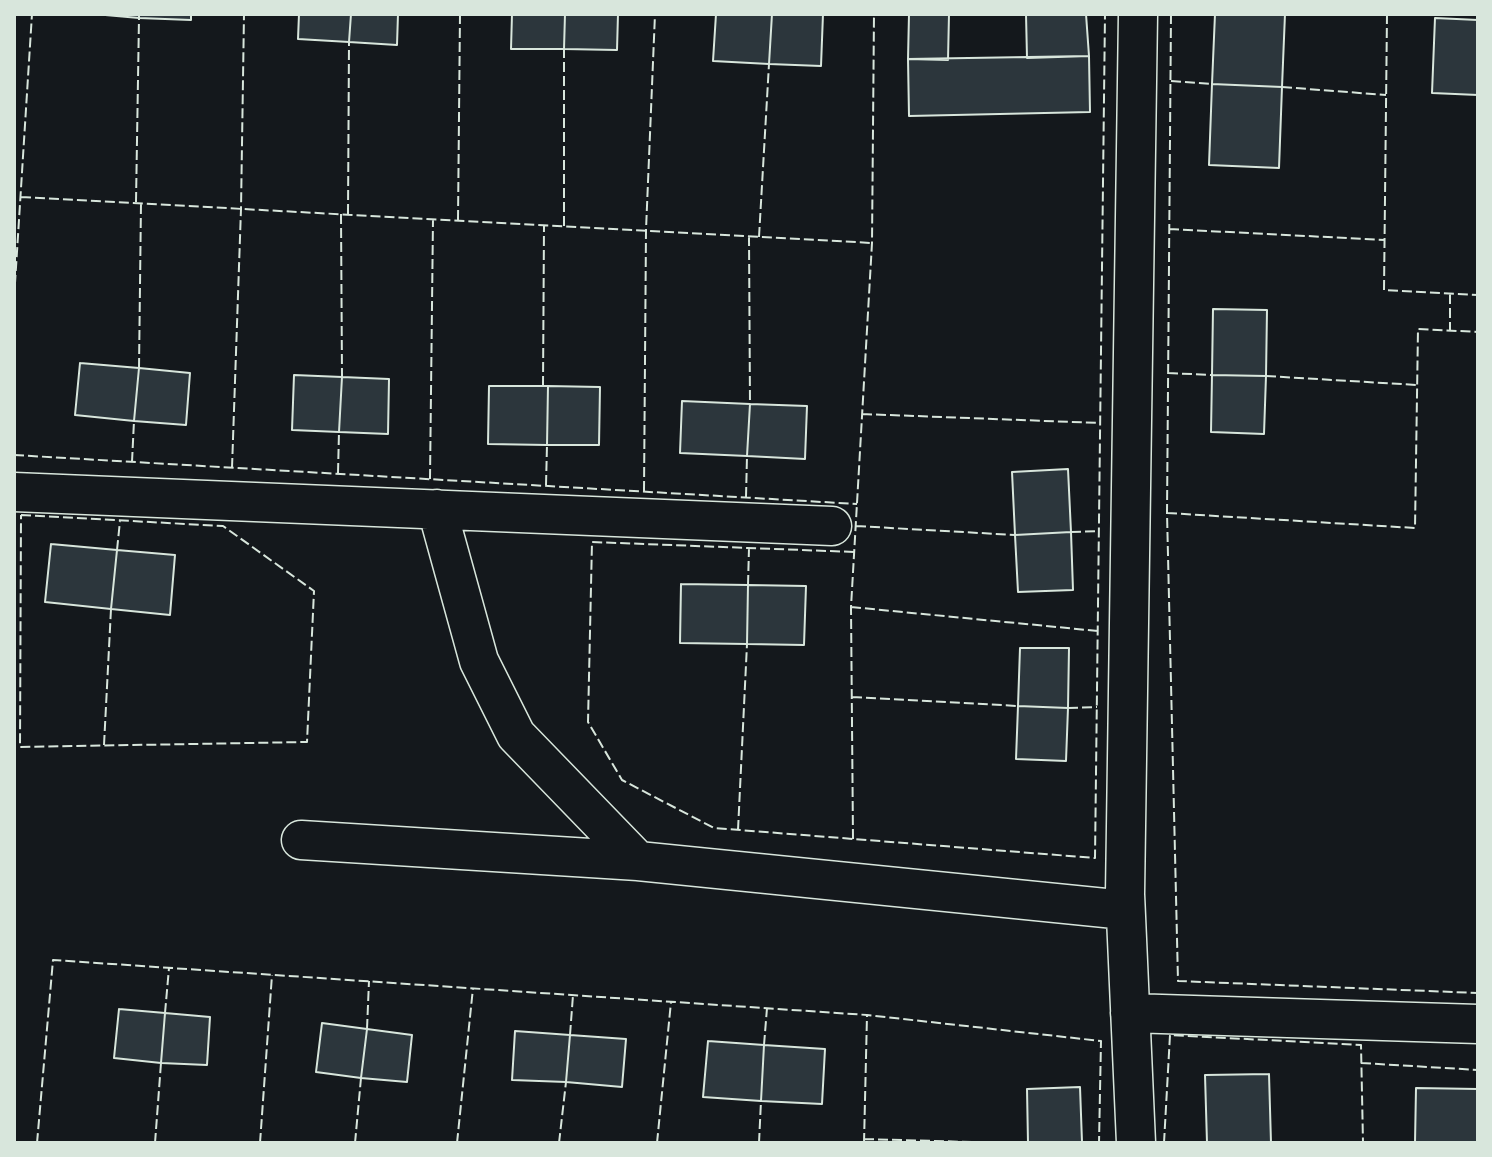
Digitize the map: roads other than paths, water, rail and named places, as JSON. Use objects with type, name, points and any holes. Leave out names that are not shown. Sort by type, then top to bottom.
[{"type":"street","points":[[1136,1143],[1125,910],[1138,14]]},
{"type":"street","points":[[14,492],[832,526]]},
{"type":"street","points":[[437,509],[479,661],[516,735],[638,861]]},
{"type":"street","points":[[301,840],[638,861],[1125,910]]},
{"type":"street","points":[[1130,1013],[1478,1024]]}]
